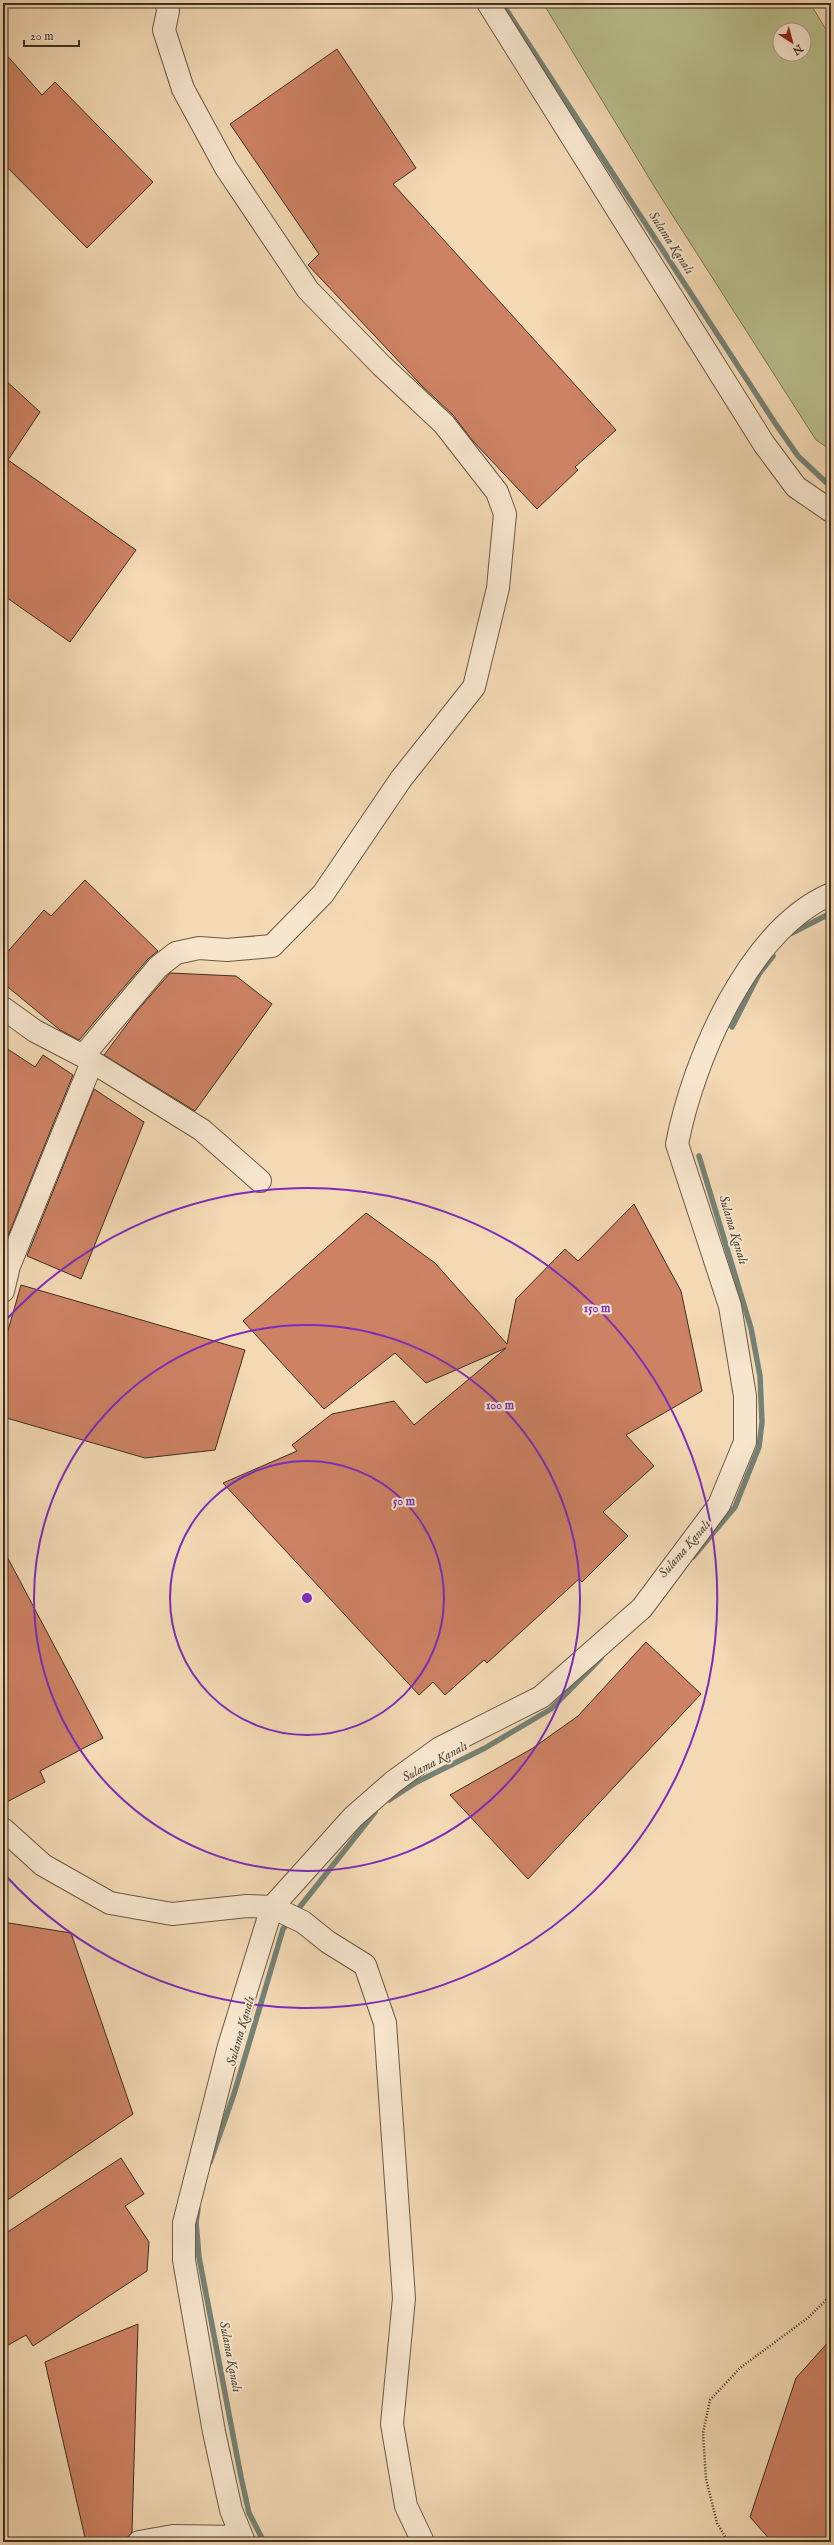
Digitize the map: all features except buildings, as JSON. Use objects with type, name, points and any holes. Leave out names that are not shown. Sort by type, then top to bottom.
[{"type":"street","points":[[3,1291],[9,1266],[88,1059],[158,967],[176,953],[199,948],[227,950],[272,946],[323,894],[401,779],[474,687],[498,588],[506,514],[497,492],[444,424],[382,366],[308,290],[226,168],[183,89],[164,30],[168,11],[167,3]]},
{"type":"street","points":[[488,3],[764,444],[796,487],[831,511]]},
{"type":"street","points":[[139,2542],[173,2536],[243,2540],[231,2510],[214,2432],[184,2260],[184,2222],[229,2046],[272,1907],[353,1817],[394,1782],[440,1748],[540,1697],[642,1608],[719,1505],[745,1442],[746,1396],[730,1306],[677,1144],[682,1119],[698,1070],[724,1010],[757,956],[792,919],[831,894]]},
{"type":"street","points":[[3,1008],[36,1031],[88,1059],[202,1130],[260,1181]]},
{"type":"street","points":[[3,1829],[43,1865],[110,1903],[172,1914],[247,1906],[272,1907],[303,1922],[328,1942],[365,1965],[385,2023],[404,2298],[392,2424],[406,2506],[423,2542]]},
{"type":"path","points":[[728,2542],[718,2523],[706,2479],[703,2433],[710,2400],[740,2368],[809,2317],[831,2295]]},
{"type":"green space","points":[[543,3],[810,3],[831,38],[831,450],[816,440],[657,191]]},
{"type":"waterway","name":"Sulama Kanalı","points":[[502,3],[775,423],[798,456],[831,487]]},
{"type":"waterway","name":"Sulama Kanalı","points":[[792,933],[831,913]]},
{"type":"waterway","name":"Sulama Kanalı","points":[[732,1027],[759,974],[773,956]]},
{"type":"waterway","name":"Sulama Kanalı","points":[[693,1557],[735,1507],[759,1447],[762,1422],[760,1376],[751,1328],[699,1156]]},
{"type":"waterway","name":"Sulama Kanalı","points":[[389,1800],[415,1783],[485,1748],[551,1709],[601,1658]]},
{"type":"waterway","name":"Sulama Kanalı","points":[[295,1913],[375,1812]]},
{"type":"waterway","name":"Sulama Kanalı","points":[[210,2162],[234,2094],[283,1929],[290,1920]]},
{"type":"waterway","name":"Sulama Kanalı","points":[[198,2209],[196,2222],[199,2257],[241,2477],[249,2513],[264,2542]]}]
